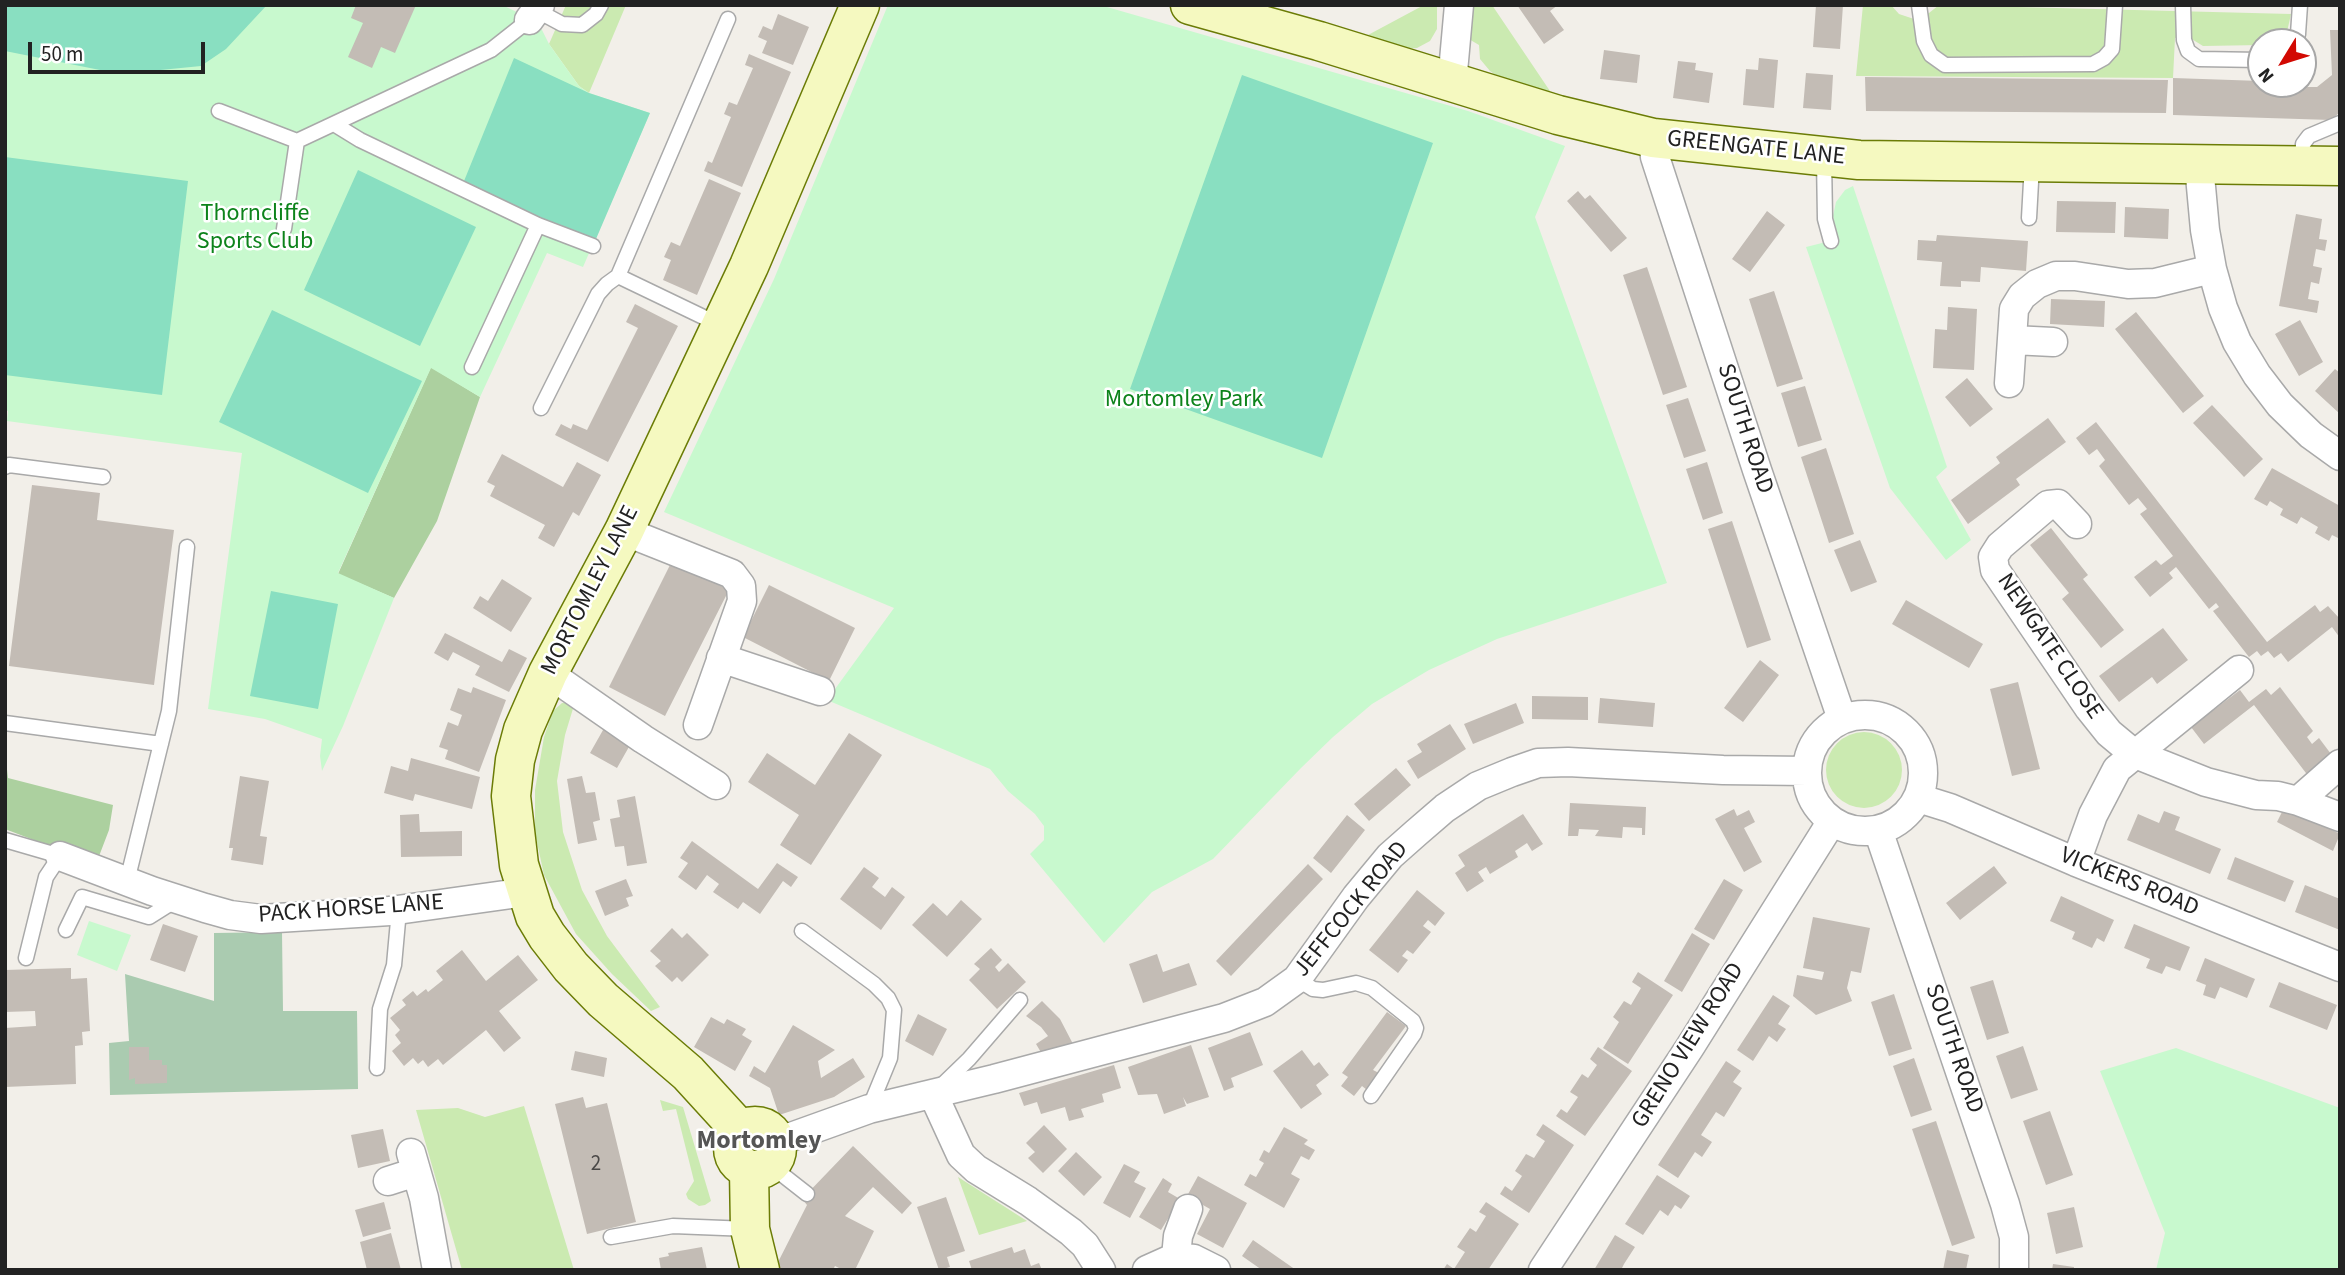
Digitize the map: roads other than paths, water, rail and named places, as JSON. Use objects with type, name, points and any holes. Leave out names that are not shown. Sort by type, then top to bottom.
[{"type":"street","name":"MORTOMLEY LANE","points":[[765,1159],[743,1167],[734,1156],[733,1142],[741,1131],[688,1073],[603,1000],[547,936],[535,916],[526,892],[514,833],[511,796],[514,761],[523,730],[548,673],[624,531],[721,326],[860,5]]},
{"type":"street","name":"GREENGATE LANE","points":[[1190,5],[1319,41],[1558,115],[1653,138],[1824,158],[2340,166]]},
{"type":"street","points":[[1452,83],[1459,5]]},
{"type":"street","name":"SOUTH ROAD","points":[[1653,138],[1655,157],[1842,719]]},
{"type":"street","points":[[2199,165],[2205,230],[2212,269],[2223,308],[2237,342],[2257,375],[2288,413],[2311,435],[2340,456]]},
{"type":"street","points":[[2009,383],[2014,309],[2022,296],[2037,284],[2056,276],[2128,284],[2155,283],[2212,269]]},
{"type":"street","points":[[2013,341],[2053,342]]},
{"type":"street","name":"NEWGATE CLOSE","points":[[2077,524],[2058,504],[2048,505],[2000,546],[1993,557],[1995,570],[2088,708],[2109,733],[2133,753],[2230,790],[2278,796],[2340,817]]},
{"type":"street","points":[[624,531],[732,574],[741,586],[742,601],[698,725]]},
{"type":"street","points":[[721,658],[820,691]]},
{"type":"street","points":[[2076,862],[2093,815],[2117,769],[2133,753],[2239,670]]},
{"type":"street","points":[[548,673],[643,739],[716,785]]},
{"type":"street","points":[[1862,714],[1882,717],[1900,726],[1914,740],[1922,758],[1924,779],[1918,798],[1909,812],[1895,824],[1878,830],[1863,831],[1832,821],[1818,808],[1809,790],[1807,771],[1809,754],[1828,727],[1842,719],[1862,714]]},
{"type":"street","name":"JEFFCOCK ROAD","points":[[765,1159],[869,1109],[1224,1018],[1265,1002],[1297,979],[1356,897],[1390,856],[1445,808],[1479,786],[1501,777],[1538,764],[1568,762],[1723,770],[1807,771]]},
{"type":"street","points":[[2298,801],[2340,764]]},
{"type":"street","name":"VICKERS ROAD","points":[[1918,798],[1950,808],[2076,862],[2340,967]]},
{"type":"street","name":"GRENO VIEW ROAD","points":[[1543,1270],[1683,1057],[1832,821]]},
{"type":"street","name":"SOUTH ROAD","points":[[1878,830],[2005,1204],[2014,1237],[2014,1270]]},
{"type":"street","name":"PACK HORSE LANE","points":[[60,856],[177,899],[230,915],[261,919],[399,910],[526,892]]},
{"type":"street","points":[[933,1094],[961,1155],[976,1169],[1070,1231],[1085,1245],[1101,1270]]},
{"type":"street","points":[[760,1270],[750,1229],[765,1159]]},
{"type":"street","points":[[388,1181],[414,1162],[424,1198],[437,1270]]},
{"type":"street","points":[[1176,1257],[1178,1237],[1188,1209]]},
{"type":"street","points":[[1147,1270],[1176,1257],[1195,1259],[1216,1270]]},
{"type":"lane","points":[[219,111],[297,141],[491,50],[535,12],[562,24],[582,25],[596,14],[601,5]]},
{"type":"lane","points":[[1919,5],[1923,41],[1931,55],[1945,65],[2093,64],[2104,58],[2112,49],[2115,5]]},
{"type":"lane","points":[[2183,5],[2184,40],[2188,51],[2199,59],[2247,60]]},
{"type":"lane","points":[[2298,28],[2300,5]]},
{"type":"lane","points":[[541,408],[598,293],[618,276],[728,19]]},
{"type":"lane","points":[[2302,166],[2303,144],[2309,136],[2340,123]]},
{"type":"lane","points":[[334,124],[360,140],[538,225],[593,246]]},
{"type":"lane","points":[[284,229],[297,141]]},
{"type":"lane","points":[[1824,158],[1825,219],[1831,241]]},
{"type":"lane","points":[[2029,218],[2032,162]]},
{"type":"lane","points":[[472,367],[538,225]]},
{"type":"lane","points":[[618,276],[721,326]]},
{"type":"lane","points":[[5,467],[9,465],[103,477]]},
{"type":"lane","points":[[127,881],[169,711],[187,547]]},
{"type":"lane","points":[[5,723],[161,744]]},
{"type":"lane","points":[[5,841],[60,856],[46,877],[26,958]]},
{"type":"lane","points":[[66,930],[82,897],[149,917],[177,899]]},
{"type":"lane","points":[[377,1068],[380,1009],[399,910]]},
{"type":"lane","points":[[802,931],[874,984],[888,998],[894,1010],[890,1058],[869,1109]]},
{"type":"lane","points":[[1297,979],[1313,989],[1323,990],[1356,983],[1372,988],[1413,1021],[1416,1028],[1414,1034],[1371,1096]]},
{"type":"lane","points":[[933,1094],[969,1059],[1020,1000]]},
{"type":"lane","points":[[765,1159],[807,1194]]},
{"type":"lane","points":[[611,1237],[673,1226],[750,1229]]},
{"type":"district","name":"Mortomley","points":[[759,1142]]},
{"type":"park label","name":"Thorncliffe Sports Club","points":[[255,229]]},
{"type":"park label","name":"Mortomley Park","points":[[1184,401]]}]
